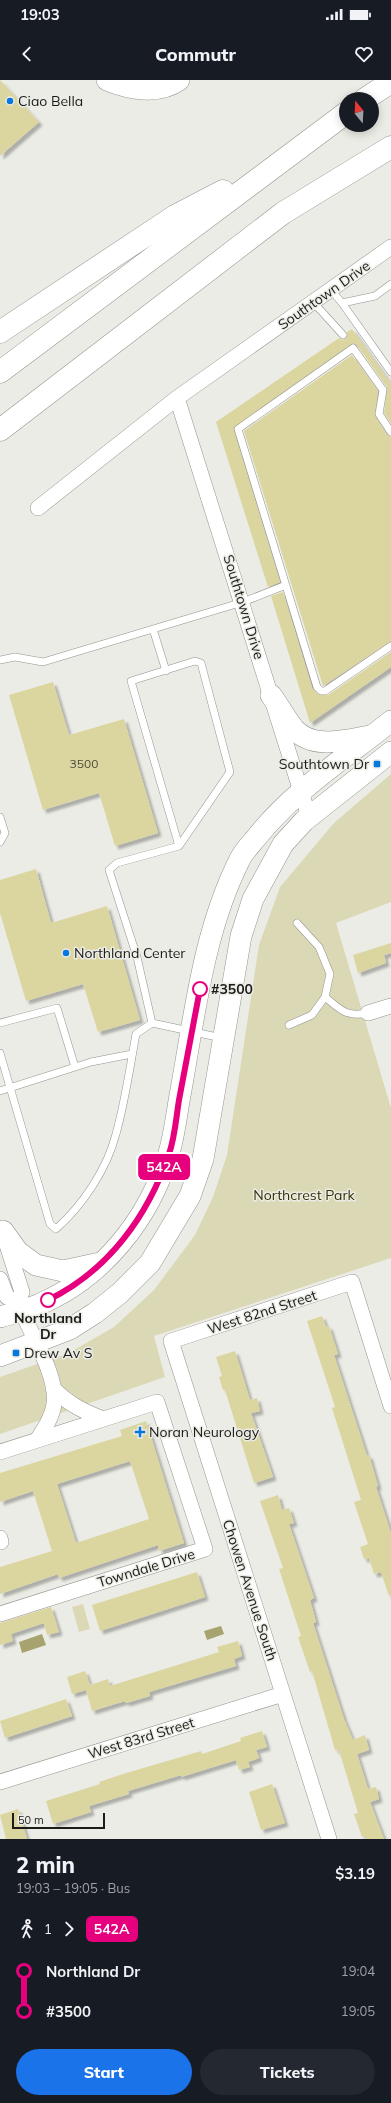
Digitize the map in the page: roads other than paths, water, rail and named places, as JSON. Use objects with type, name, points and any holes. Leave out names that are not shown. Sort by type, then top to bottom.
[{"type":"highway","points":[[376,92],[391,82]]},
{"type":"highway","points":[[0,372],[339,118]]},
{"type":"highway","points":[[3,428],[283,213],[391,147]]},
{"type":"highway","points":[[0,332],[175,216],[288,157]]},
{"type":"main road","points":[[107,80],[124,86],[148,89],[174,83],[179,80]]},
{"type":"main road","points":[[272,696],[295,730],[312,741],[335,742],[372,736]]},
{"type":"main road","points":[[0,1317],[20,1307],[56,1296],[89,1276],[114,1252],[135,1224],[153,1195],[167,1160],[205,961],[218,909],[241,857],[274,815],[391,721]]},
{"type":"main road","points":[[0,1356],[70,1329],[95,1313],[120,1293],[150,1263],[190,1196],[203,1159],[241,936],[253,899],[283,844],[309,817],[391,752]]},
{"type":"main road","points":[[2,1226],[18,1252],[36,1265],[63,1271],[103,1262]]},
{"type":"street","name":"Southtown Drive","points":[[38,508],[177,398],[332,291],[391,248]]},
{"type":"street","name":"Southtown Drive","points":[[177,398],[243,602],[309,817]]},
{"type":"street","points":[[368,1013],[391,1006]]},
{"type":"street","points":[[2,1226],[22,1292],[20,1307]]},
{"type":"street","points":[[0,1279],[7,1297],[20,1307],[37,1343],[53,1388],[54,1404],[50,1418],[37,1440]]},
{"type":"street","name":"West 82nd Street","points":[[171,1341],[352,1282],[391,1406]]},
{"type":"street","name":"Chowen Avenue South","points":[[171,1341],[329,1839]]},
{"type":"street","points":[[53,1388],[64,1400],[79,1409],[103,1419]]},
{"type":"street","name":"Towndale Drive","points":[[0,1452],[157,1402],[205,1549],[0,1614]]},
{"type":"street","name":"West 83rd Street","points":[[0,1782],[283,1694]]},
{"type":"lane","points":[[342,302],[374,296],[391,284]]},
{"type":"lane","points":[[332,291],[342,302],[391,372]]},
{"type":"lane","points":[[314,303],[343,335]]},
{"type":"lane","points":[[391,432],[379,414],[383,390],[353,348],[239,426],[238,432],[317,687],[321,691],[325,691],[391,646]]},
{"type":"lane","points":[[0,660],[15,657],[43,662],[243,602],[286,585]]},
{"type":"lane","points":[[153,629],[166,671]]},
{"type":"lane","points":[[152,1023],[136,957],[109,870],[117,863],[180,846],[230,772],[201,663],[195,661],[166,671],[133,679],[131,685],[180,846]]},
{"type":"lane","points":[[0,817],[5,833],[0,842]]},
{"type":"lane","points":[[289,1025],[312,1015],[325,998],[330,974],[319,947],[297,923]]},
{"type":"lane","points":[[325,998],[344,1013],[353,1016],[368,1013]]},
{"type":"lane","points":[[0,1023],[57,1008],[75,1067]]},
{"type":"lane","points":[[0,1053],[50,1224],[56,1229],[67,1220],[98,1178],[116,1135],[136,1034],[152,1023],[224,1039]]},
{"type":"lane","points":[[0,1091],[91,1062],[132,1054]]},
{"type":"place","name":"Ciao Bella","points":[[10,101]]},
{"type":"place","name":"Southtown Dr","points":[[377,764]]},
{"type":"place","name":"Northland Center","points":[[66,953]]},
{"type":"place","name":"#3500","points":[[200,989]]},
{"type":"place","name":"Northland Dr","points":[[48,1300]]},
{"type":"place","name":"Drew Av S","points":[[16,1353]]},
{"type":"place","name":"Noran Neurology","points":[[140,1432]]},
{"type":"park label","name":"Northcrest Park","points":[[304,1195]]}]
